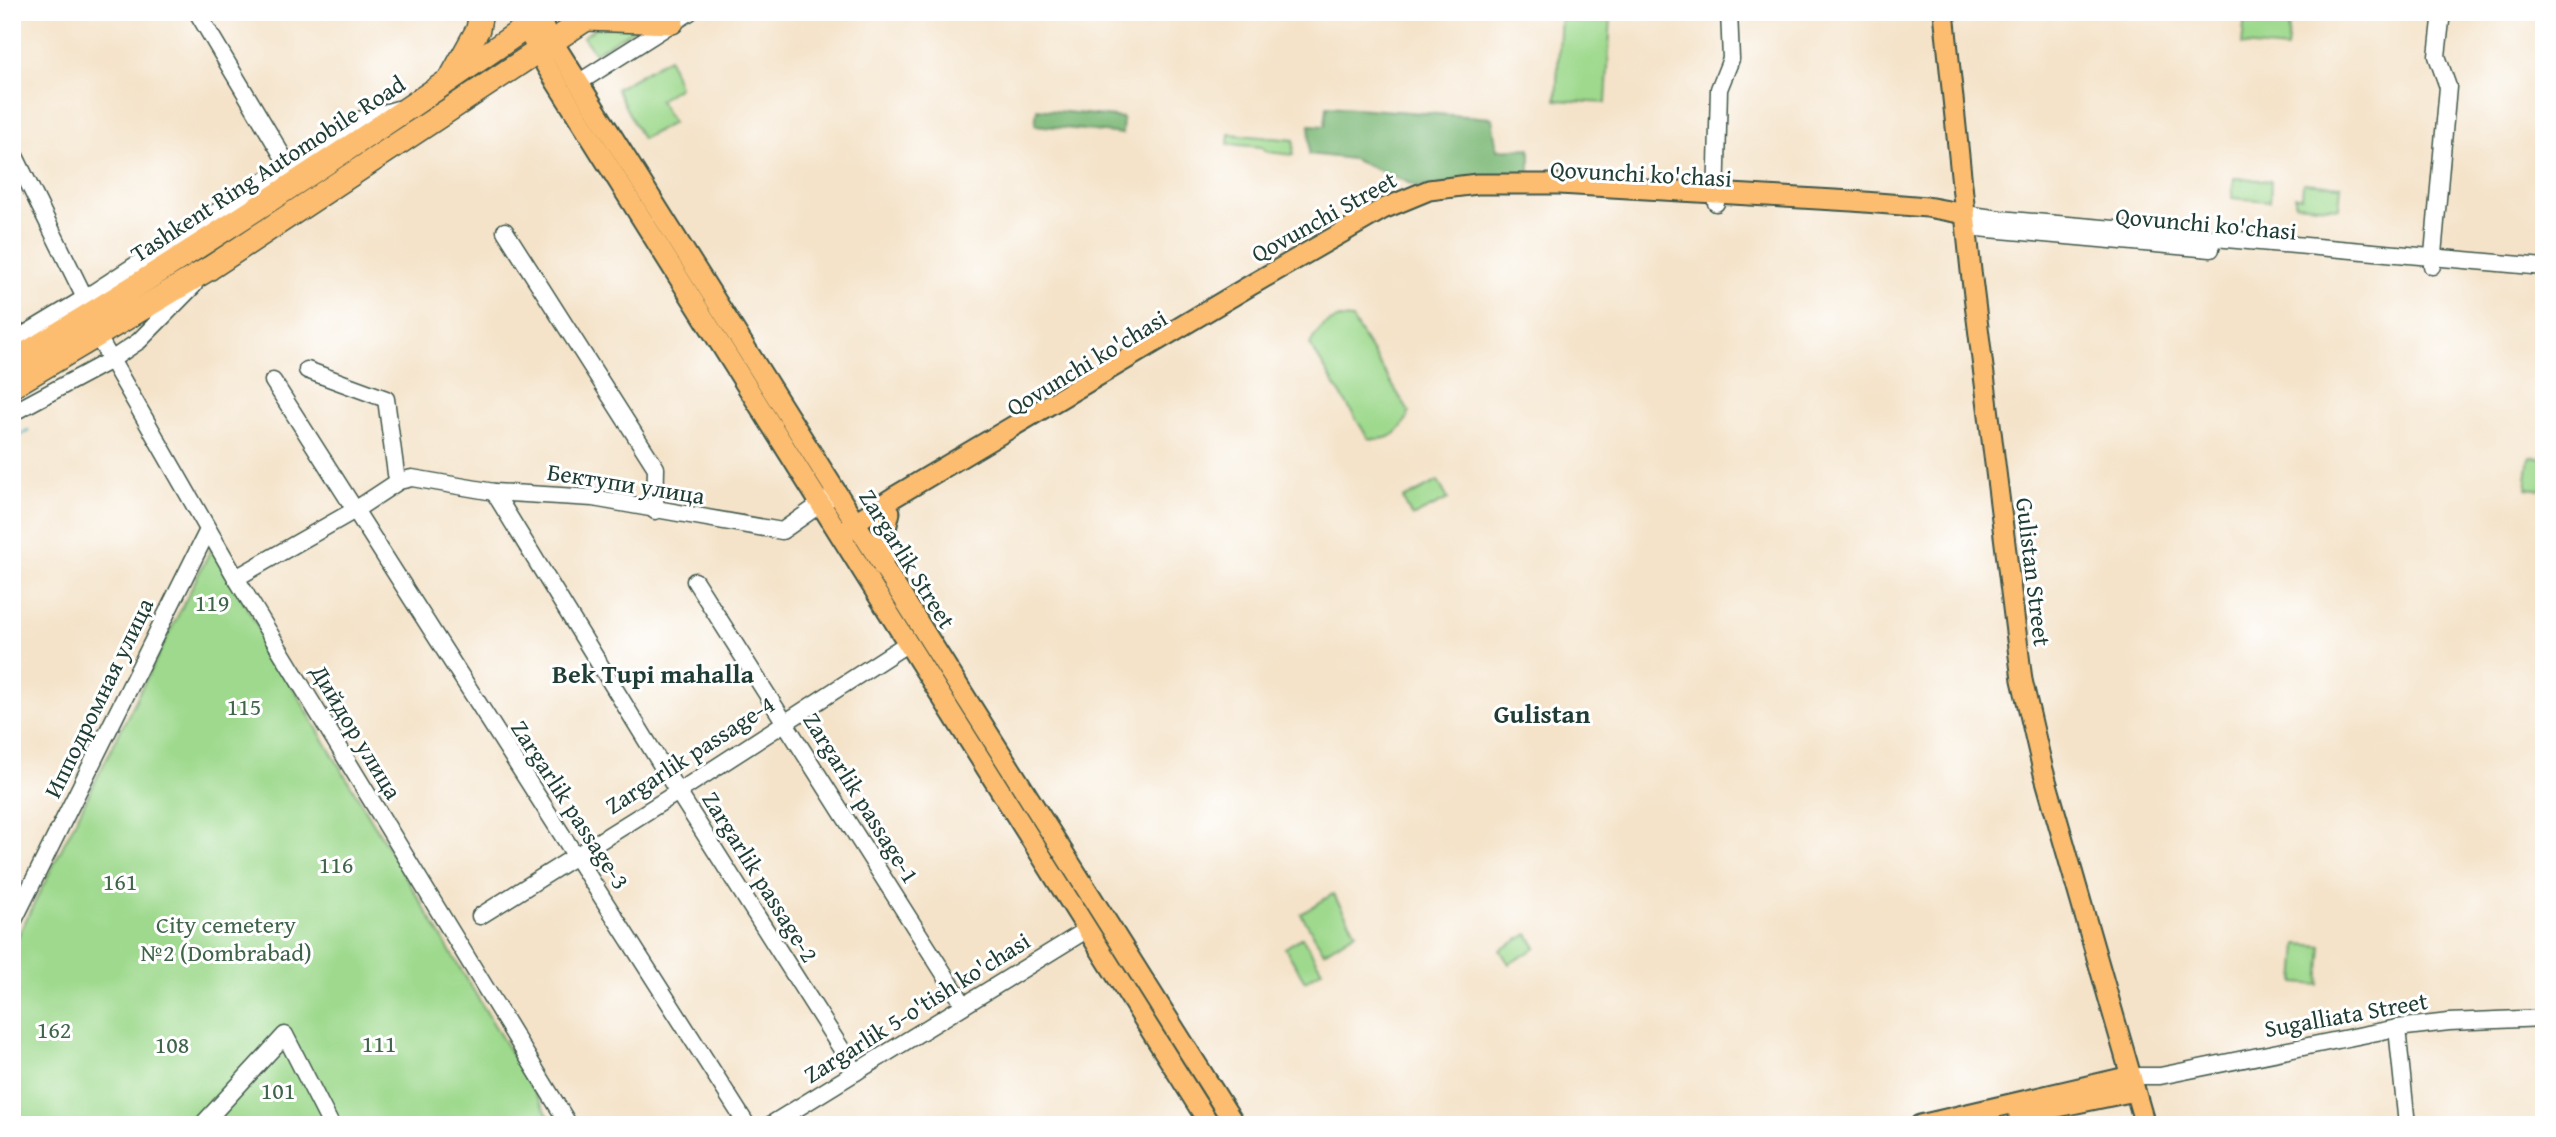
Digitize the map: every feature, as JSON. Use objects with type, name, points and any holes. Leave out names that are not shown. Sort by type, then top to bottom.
[{"type":"highway","points":[[448,82],[478,29],[481,12]]},
{"type":"highway","points":[[591,16],[681,17]]},
{"type":"highway","name":"Tashkent Ring Automobile Road","points":[[90,318],[210,268],[591,16]]},
{"type":"highway","name":"Tashkent Ring Automobile Road","points":[[12,362],[90,318],[417,103],[533,17]]},
{"type":"highway","points":[[347,149],[362,169]]},
{"type":"highway","points":[[12,386],[90,318]]},
{"type":"main road","name":"Gulistan Street","points":[[1934,12],[1959,219],[2022,680],[2043,770],[2127,1085],[2133,1125]]},
{"type":"main road","name":"Gulistan Street","points":[[1944,12],[1959,219]]},
{"type":"main road","name":"Zargarlik Street","points":[[533,17],[544,46],[829,499],[883,569],[916,638]]},
{"type":"main road","name":"Zargarlik Street","points":[[544,46],[578,83],[829,499]]},
{"type":"main road","name":"Qovunchi Street","points":[[852,531],[1127,357],[1408,197],[1429,190],[1477,184],[1559,184],[1716,198]]},
{"type":"main road","name":"Qovunchi ko'chasi","points":[[852,531],[890,512],[1047,414],[1255,292],[1416,206],[1465,195],[1559,193],[1716,198],[1851,212],[1959,219]]},
{"type":"main road","points":[[883,569],[884,537],[890,512]]},
{"type":"main road","name":"Zargarlik Street","points":[[852,531],[1096,924],[1142,1015],[1210,1125]]},
{"type":"main road","name":"Zargarlik Street","points":[[1096,924],[1159,1004],[1235,1125]]},
{"type":"main road","points":[[1142,1015],[1159,1004]]},
{"type":"main road","name":"Gulistan Street","points":[[2127,1085],[2145,1125]]},
{"type":"main road","name":"Sugalliata Street","points":[[1920,1125],[2127,1085]]},
{"type":"main road","name":"Sugalliata Street","points":[[1973,1125],[2127,1085]]},
{"type":"street","points":[[197,12],[288,165]]},
{"type":"street","points":[[1716,198],[1719,89],[1731,59],[1729,12]]},
{"type":"street","points":[[2432,263],[2448,87],[2437,56],[2442,12]]},
{"type":"street","points":[[578,83],[681,17]]},
{"type":"street","points":[[12,342],[90,318],[288,165],[356,121],[417,103]]},
{"type":"street","name":"Дийдор улица","points":[[12,150],[111,360],[208,530],[569,1125]]},
{"type":"street","name":"Qovunchi ko'chasi","points":[[1959,219],[2432,263],[2544,278]]},
{"type":"street","points":[[505,232],[656,468],[655,511]]},
{"type":"street","name":"Qovunchi ko'chasi","points":[[2432,263],[2544,267]]},
{"type":"street","points":[[12,414],[111,360],[139,341],[210,268]]},
{"type":"street","points":[[236,578],[355,510],[399,481],[386,399],[307,370]]},
{"type":"street","name":"Zargarlik passage-3","points":[[273,381],[747,1125]]},
{"type":"street","name":"Бектупи улица","points":[[399,481],[412,478],[494,492],[593,498],[655,511],[782,531],[829,499]]},
{"type":"street","name":"Zargarlik passage-2","points":[[494,492],[678,792],[856,1072]]},
{"type":"street","name":"Ипподромная улица","points":[[12,924],[208,530]]},
{"type":"street","name":"Zargarlik passage-1","points":[[695,581],[964,1006]]},
{"type":"street","name":"Zargarlik passage-4","points":[[481,916],[916,638]]},
{"type":"street","name":"Zargarlik 5-o'tish ko'chasi","points":[[770,1125],[1096,924]]},
{"type":"street","name":"Sugalliata Street","points":[[2127,1085],[2397,1027],[2544,1018]]},
{"type":"street","points":[[2397,1027],[2407,1125]]},
{"type":"street","points":[[202,1125],[285,1035],[331,1125]]},
{"type":"green space","points":[[1561,14],[1611,16],[1606,103],[1556,100]]},
{"type":"green space","points":[[2245,14],[2290,18],[2287,49],[2242,45]]},
{"type":"green space","points":[[640,26],[595,53],[583,37],[595,28]]},
{"type":"green space","points":[[669,58],[679,87],[659,100],[673,123],[642,139],[616,89]]},
{"type":"green space","points":[[1327,106],[1492,118],[1497,150],[1530,148],[1530,177],[1418,187],[1352,159],[1309,154],[1310,125],[1325,126]]},
{"type":"green space","points":[[1037,109],[1123,118],[1122,134],[1035,125]]},
{"type":"green space","points":[[1229,134],[1294,140],[1293,155],[1268,152],[1261,147],[1228,144]]},
{"type":"green space","points":[[2234,178],[2271,181],[2270,201],[2232,198]]},
{"type":"green space","points":[[2303,183],[2341,186],[2339,208],[2295,204],[2295,196],[2302,197]]},
{"type":"green space","points":[[1340,318],[1352,319],[1409,412],[1399,431],[1389,437],[1368,438],[1310,345],[1322,328]]},
{"type":"green space","points":[[2530,456],[2544,458],[2544,490],[2526,488]]},
{"type":"green space","points":[[1438,481],[1448,499],[1412,517],[1403,499]]},
{"type":"green space","name":"City cemetery №2 (Dombrabad)","points":[[212,547],[554,1125],[12,1125],[12,948]]},
{"type":"green space","points":[[1333,894],[1356,932],[1324,952],[1301,914]]},
{"type":"green space","points":[[1528,934],[1536,948],[1509,964],[1500,950]]},
{"type":"green space","points":[[1302,937],[1322,970],[1305,981],[1285,948]]},
{"type":"green space","points":[[2298,944],[2322,946],[2319,985],[2295,983]]},
{"type":"waterway","points":[[12,439],[28,431]]},
{"type":"district","name":"Bek Tupi mahalla","points":[[653,674]]},
{"type":"district","name":"Gulistan","points":[[1542,714]]},
{"type":"park label","name":"119","points":[[212,603]]},
{"type":"park label","name":"115","points":[[244,707]]},
{"type":"park label","name":"116","points":[[336,865]]},
{"type":"park label","name":"161","points":[[120,882]]},
{"type":"park label","name":"162","points":[[54,1030]]},
{"type":"park label","name":"111","points":[[379,1044]]},
{"type":"park label","name":"108","points":[[172,1045]]},
{"type":"park label","name":"101","points":[[278,1091]]}]
